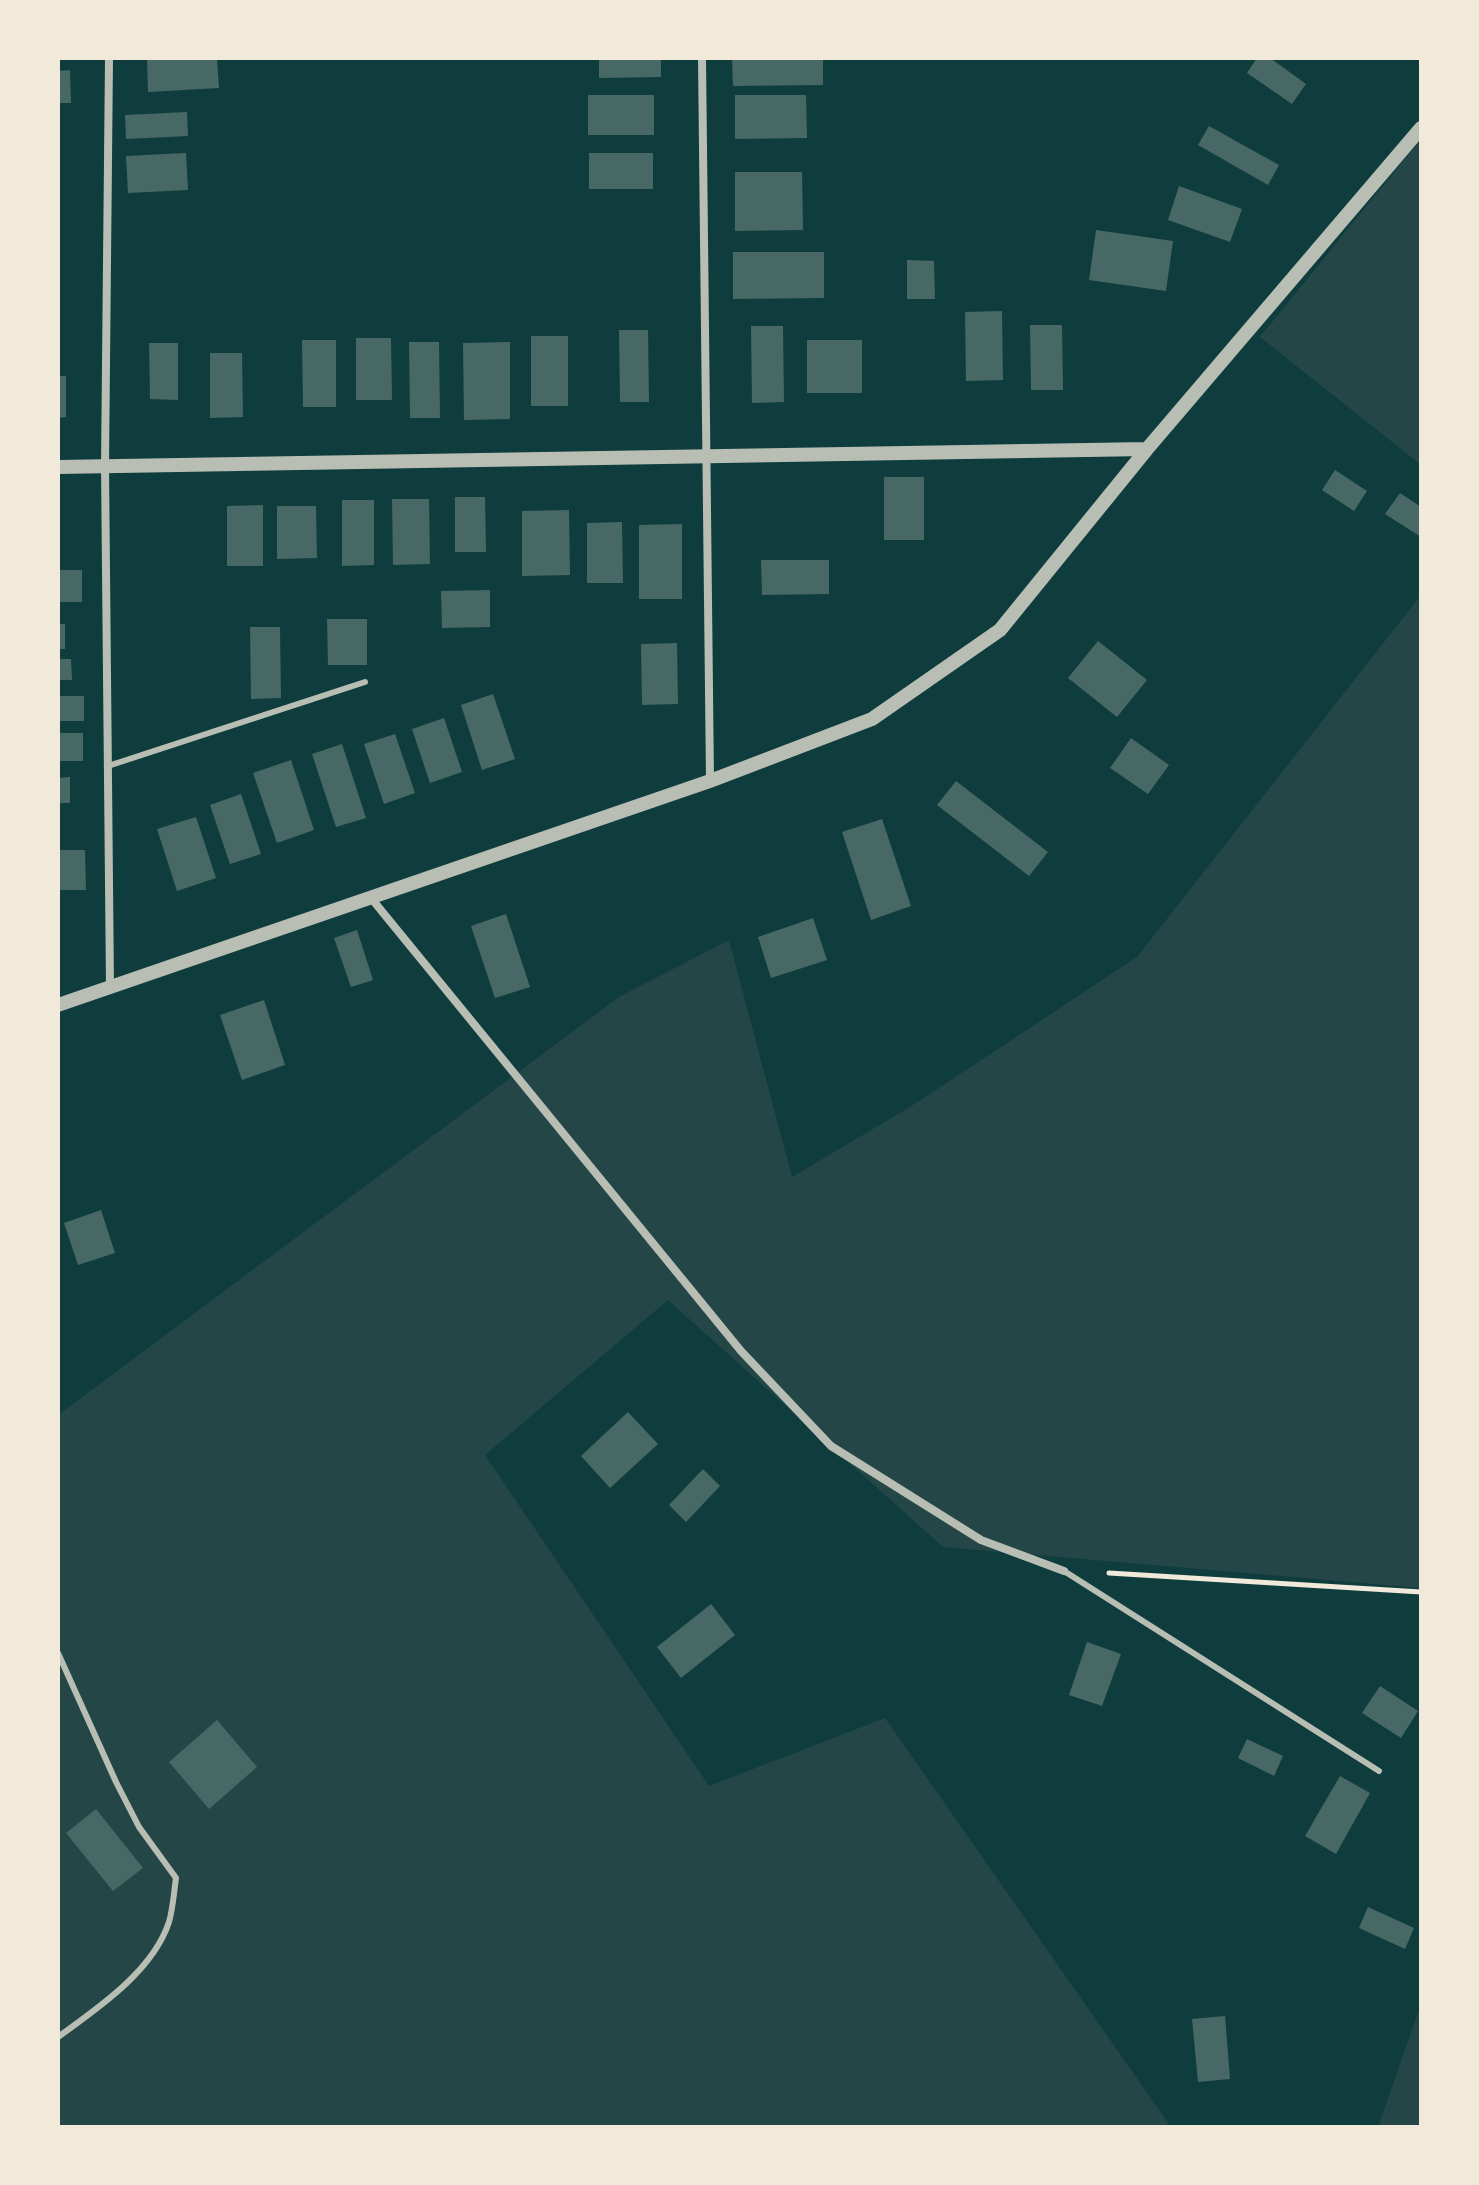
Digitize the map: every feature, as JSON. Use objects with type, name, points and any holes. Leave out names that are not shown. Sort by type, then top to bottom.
[{"type":"street","points":[[109,58],[105,466],[110,987]]},
{"type":"street","points":[[702,58],[710,781]]},
{"type":"street","points":[[58,1005],[710,781],[872,719],[1000,630],[1147,449],[1421,128]]},
{"type":"street","points":[[58,467],[1147,449]]},
{"type":"street","points":[[371,898],[741,1351],[831,1446],[981,1540],[1064,1571]]},
{"type":"lane","points":[[108,766],[365,682]]},
{"type":"lane","points":[[1064,1571],[1379,1771]]},
{"type":"lane","points":[[58,1653],[139,1827],[176,1878],[169,1922],[148,1960],[105,2003],[58,2037]]},
{"type":"path","points":[[1064,1571],[1421,1592]]},
{"type":"shaded area","points":[[1421,139],[1421,465],[1260,337]]},
{"type":"shaded area","points":[[1421,595],[1421,1588],[943,1547],[668,1300],[485,1455],[709,1786],[885,1718],[1171,2127],[58,2127],[58,1415],[619,997],[729,940],[792,1177],[910,1107],[1137,957]]},
{"type":"shaded area","points":[[1421,2004],[1421,2127],[1378,2127]]},
{"type":"building","points":[[147,58],[217,58],[219,88],[148,92]]},
{"type":"building","points":[[599,58],[661,58],[661,77],[599,78]]},
{"type":"building","points":[[732,58],[823,58],[823,85],[733,86]]},
{"type":"building","points":[[1257,58],[1270,58],[1306,84],[1292,104],[1247,73]]},
{"type":"building","points":[[70,70],[71,103],[58,103],[58,71]]},
{"type":"building","points":[[588,95],[654,95],[654,135],[588,135]]},
{"type":"building","points":[[735,95],[806,95],[807,138],[735,139]]},
{"type":"building","points":[[187,112],[188,136],[126,139],[125,115]]},
{"type":"building","points":[[1209,126],[1279,165],[1268,185],[1198,145]]},
{"type":"building","points":[[186,153],[188,190],[128,193],[126,156]]},
{"type":"building","points":[[589,153],[653,153],[653,189],[589,189]]},
{"type":"building","points":[[735,172],[802,172],[803,230],[735,231]]},
{"type":"building","points":[[1179,186],[1242,209],[1230,242],[1168,220]]},
{"type":"building","points":[[1096,230],[1173,241],[1166,291],[1089,280]]},
{"type":"building","points":[[733,252],[824,252],[824,298],[733,299]]},
{"type":"building","points":[[907,260],[934,261],[935,299],[907,299]]},
{"type":"building","points":[[1002,311],[1003,380],[966,381],[965,312]]},
{"type":"building","points":[[1030,325],[1062,325],[1063,390],[1031,390]]},
{"type":"building","points":[[751,326],[783,326],[784,402],[752,403]]},
{"type":"building","points":[[619,330],[648,330],[649,402],[620,402]]},
{"type":"building","points":[[531,336],[568,336],[568,406],[531,406]]},
{"type":"building","points":[[356,338],[391,338],[392,400],[356,400]]},
{"type":"building","points":[[302,340],[336,340],[336,407],[303,407]]},
{"type":"building","points":[[807,340],[862,340],[862,393],[807,393]]},
{"type":"building","points":[[409,342],[439,342],[440,418],[410,418]]},
{"type":"building","points":[[510,342],[510,419],[464,420],[463,343]]},
{"type":"building","points":[[149,343],[178,343],[178,400],[150,399]]},
{"type":"building","points":[[210,353],[242,353],[243,417],[210,418]]},
{"type":"building","points":[[58,376],[66,376],[66,417],[58,418]]},
{"type":"building","points":[[1335,470],[1367,491],[1354,511],[1322,490]]},
{"type":"building","points":[[884,477],[924,477],[924,540],[884,540]]},
{"type":"building","points":[[1400,493],[1421,507],[1421,537],[1385,514]]},
{"type":"building","points":[[455,497],[485,497],[486,552],[455,552]]},
{"type":"building","points":[[392,499],[429,499],[430,564],[393,565]]},
{"type":"building","points":[[342,500],[374,500],[374,565],[342,566]]},
{"type":"building","points":[[263,505],[263,566],[227,566],[227,506]]},
{"type":"building","points":[[277,506],[316,506],[317,558],[277,559]]},
{"type":"building","points":[[569,510],[570,575],[522,576],[522,511]]},
{"type":"building","points":[[622,522],[623,583],[587,583],[587,523]]},
{"type":"building","points":[[682,524],[682,599],[639,599],[639,525]]},
{"type":"building","points":[[761,560],[829,560],[829,594],[762,595]]},
{"type":"building","points":[[58,570],[82,570],[82,602],[58,602]]},
{"type":"building","points":[[490,590],[490,627],[442,628],[441,591]]},
{"type":"building","points":[[327,619],[367,619],[367,665],[328,665]]},
{"type":"building","points":[[58,624],[65,624],[65,649],[58,649]]},
{"type":"building","points":[[250,627],[280,627],[281,698],[251,699]]},
{"type":"building","points":[[1098,641],[1147,680],[1117,717],[1068,678]]},
{"type":"building","points":[[677,643],[678,704],[642,705],[641,644]]},
{"type":"building","points":[[58,659],[71,659],[72,680],[58,680]]},
{"type":"building","points":[[493,694],[515,759],[482,770],[461,705]]},
{"type":"building","points":[[58,696],[84,696],[84,721],[58,721]]},
{"type":"building","points":[[444,718],[462,772],[430,783],[412,729]]},
{"type":"building","points":[[58,733],[83,733],[83,761],[58,761]]},
{"type":"building","points":[[395,734],[415,793],[384,804],[364,744]]},
{"type":"building","points":[[1131,738],[1169,765],[1148,794],[1110,768]]},
{"type":"building","points":[[342,744],[366,818],[336,827],[312,754]]},
{"type":"building","points":[[291,760],[314,830],[277,843],[253,773]]},
{"type":"building","points":[[70,777],[70,803],[58,803],[58,778]]},
{"type":"building","points":[[956,781],[1048,852],[1029,876],[937,805]]},
{"type":"building","points":[[241,794],[261,854],[230,864],[210,805]]},
{"type":"building","points":[[196,817],[216,878],[177,891],[157,829]]},
{"type":"building","points":[[882,819],[911,906],[871,920],[842,832]]},
{"type":"building","points":[[58,850],[85,850],[86,890],[58,890]]},
{"type":"building","points":[[506,914],[530,987],[495,998],[471,926]]},
{"type":"building","points":[[813,918],[827,960],[771,978],[758,937]]},
{"type":"building","points":[[357,930],[373,980],[351,987],[334,938]]},
{"type":"building","points":[[264,1000],[285,1065],[242,1080],[220,1015]]},
{"type":"building","points":[[101,1210],[115,1253],[78,1265],[64,1223]]},
{"type":"building","points":[[628,1412],[658,1444],[610,1488],[581,1456]]},
{"type":"building","points":[[703,1469],[720,1486],[686,1522],[669,1505]]},
{"type":"building","points":[[711,1604],[735,1635],[681,1678],[657,1647]]},
{"type":"building","points":[[1087,1642],[1121,1654],[1102,1706],[1069,1695]]},
{"type":"building","points":[[1380,1686],[1418,1711],[1401,1738],[1362,1713]]},
{"type":"building","points":[[217,1720],[257,1767],[209,1809],[169,1762]]},
{"type":"building","points":[[1247,1739],[1283,1756],[1274,1776],[1238,1758]]},
{"type":"building","points":[[1340,1776],[1370,1793],[1336,1854],[1305,1836]]},
{"type":"building","points":[[96,1809],[143,1868],[113,1891],[66,1833]]},
{"type":"building","points":[[1368,1907],[1414,1928],[1405,1949],[1359,1928]]},
{"type":"building","points":[[1225,2016],[1230,2079],[1198,2082],[1192,2019]]}]
